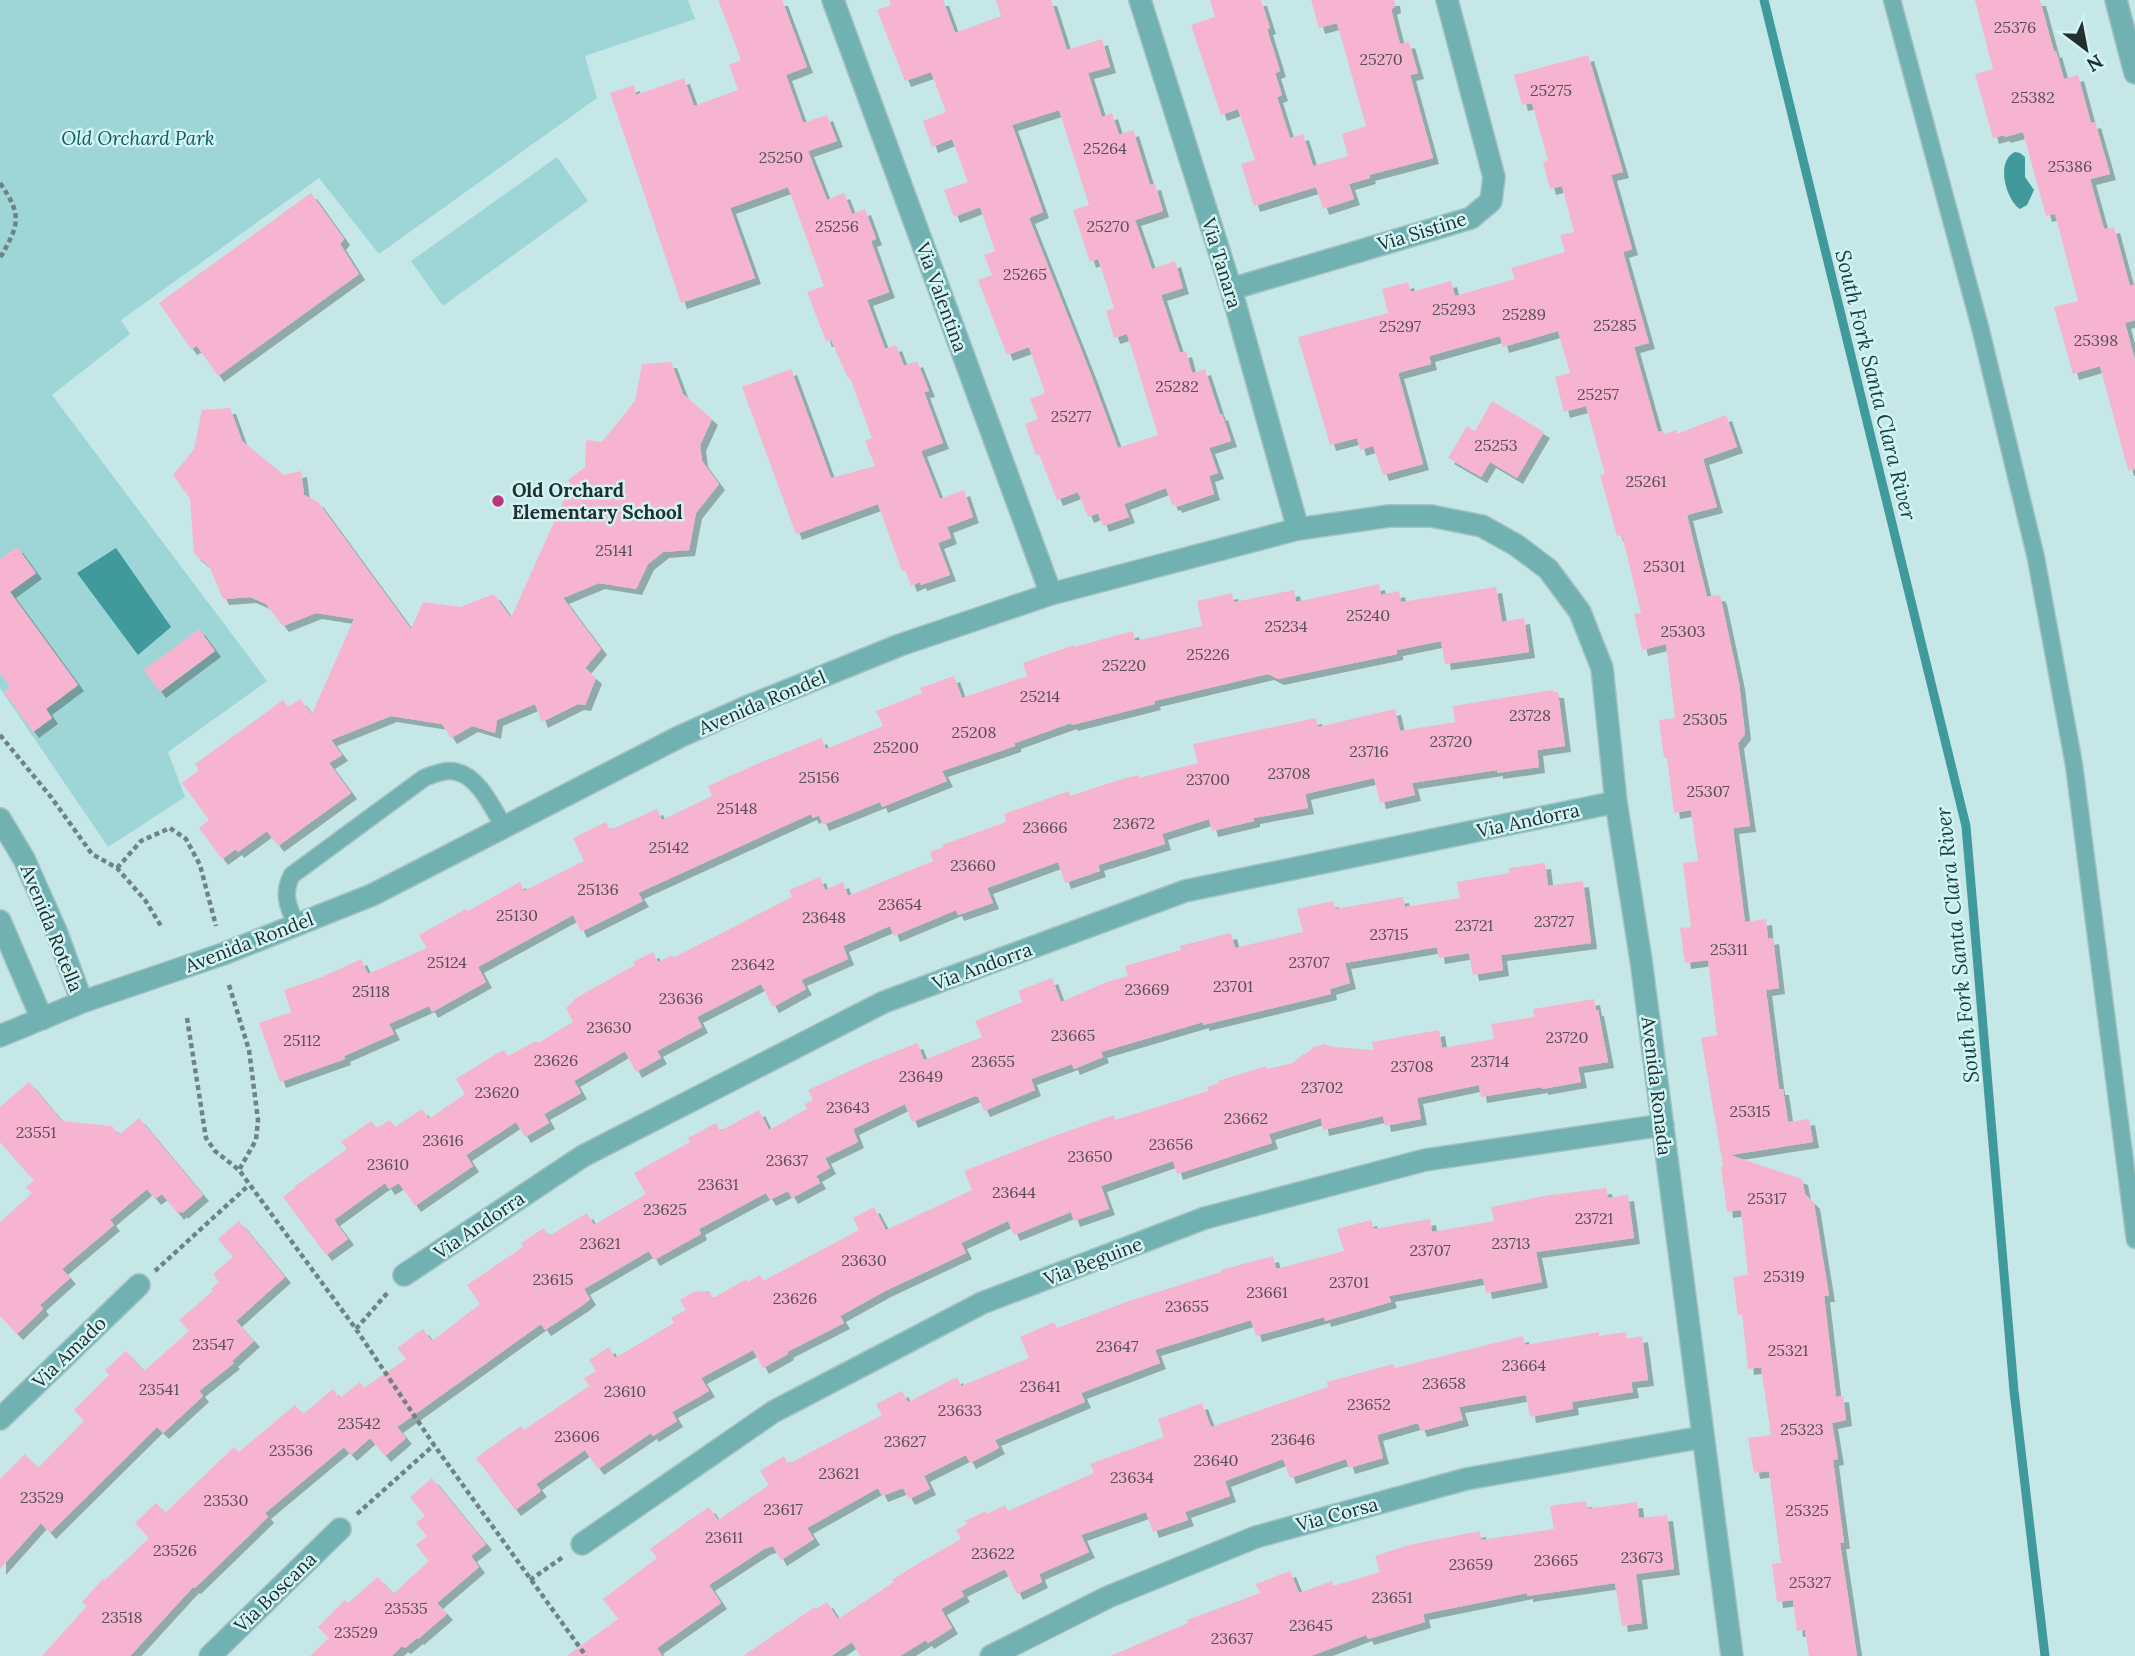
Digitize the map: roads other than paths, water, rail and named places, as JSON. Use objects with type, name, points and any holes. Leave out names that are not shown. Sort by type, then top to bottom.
[{"type":"street","name":"Via Valentina","points":[[833,0],[1051,594]]},
{"type":"street","name":"Via Tanara","points":[[1140,0],[1231,289],[1298,529]]},
{"type":"street","name":"Via Sistine","points":[[1231,289],[1471,218],[1491,201],[1494,177],[1447,0]]},
{"type":"street","points":[[2116,0],[2135,73]]},
{"type":"street","name":"Avenida Rondel","points":[[42,1019],[82,1002],[223,954],[372,895],[681,736],[744,708],[900,645],[1051,594],[1298,529],[1389,516],[1431,516],[1482,526],[1516,544]]},
{"type":"street","name":"Avenida Ronada","points":[[1516,544],[1548,569],[1580,612],[1602,668],[1616,802],[1641,960],[1732,1656]]},
{"type":"street","name":"Via Andorra","points":[[404,1275],[583,1156],[884,1002],[1185,891],[1616,802]]},
{"type":"street","name":"Avenida Rotella","points":[[0,819],[24,859],[56,931],[82,1002]]},
{"type":"street","points":[[0,921],[42,1019],[0,1036]]},
{"type":"street","name":"Via Beguine","points":[[582,1544],[773,1412],[994,1298],[1205,1218],[1425,1160],[1663,1125]]},
{"type":"street","name":"Via Amado","points":[[0,1419],[139,1286]]},
{"type":"street","name":"Via Corsa","points":[[991,1656],[1108,1597],[1256,1537],[1466,1479],[1703,1437]]},
{"type":"street","name":"Via Boscana","points":[[210,1656],[340,1529]]},
{"type":"lane","points":[[1892,0],[1980,327],[2036,558],[2074,765],[2135,1240]]},
{"type":"lane","points":[[296,924],[286,896],[286,885],[292,875],[424,778],[446,771],[459,772],[477,784],[504,827]]},
{"type":"waterway","name":"South Fork Santa Clara River","points":[[1764,0],[1966,826],[2014,1391],[2045,1656]]},
{"type":"place","name":"Old Orchard Elementary School","points":[[498,501]]},
{"type":"park label","name":"Old Orchard Park","points":[[138,138]]}]
